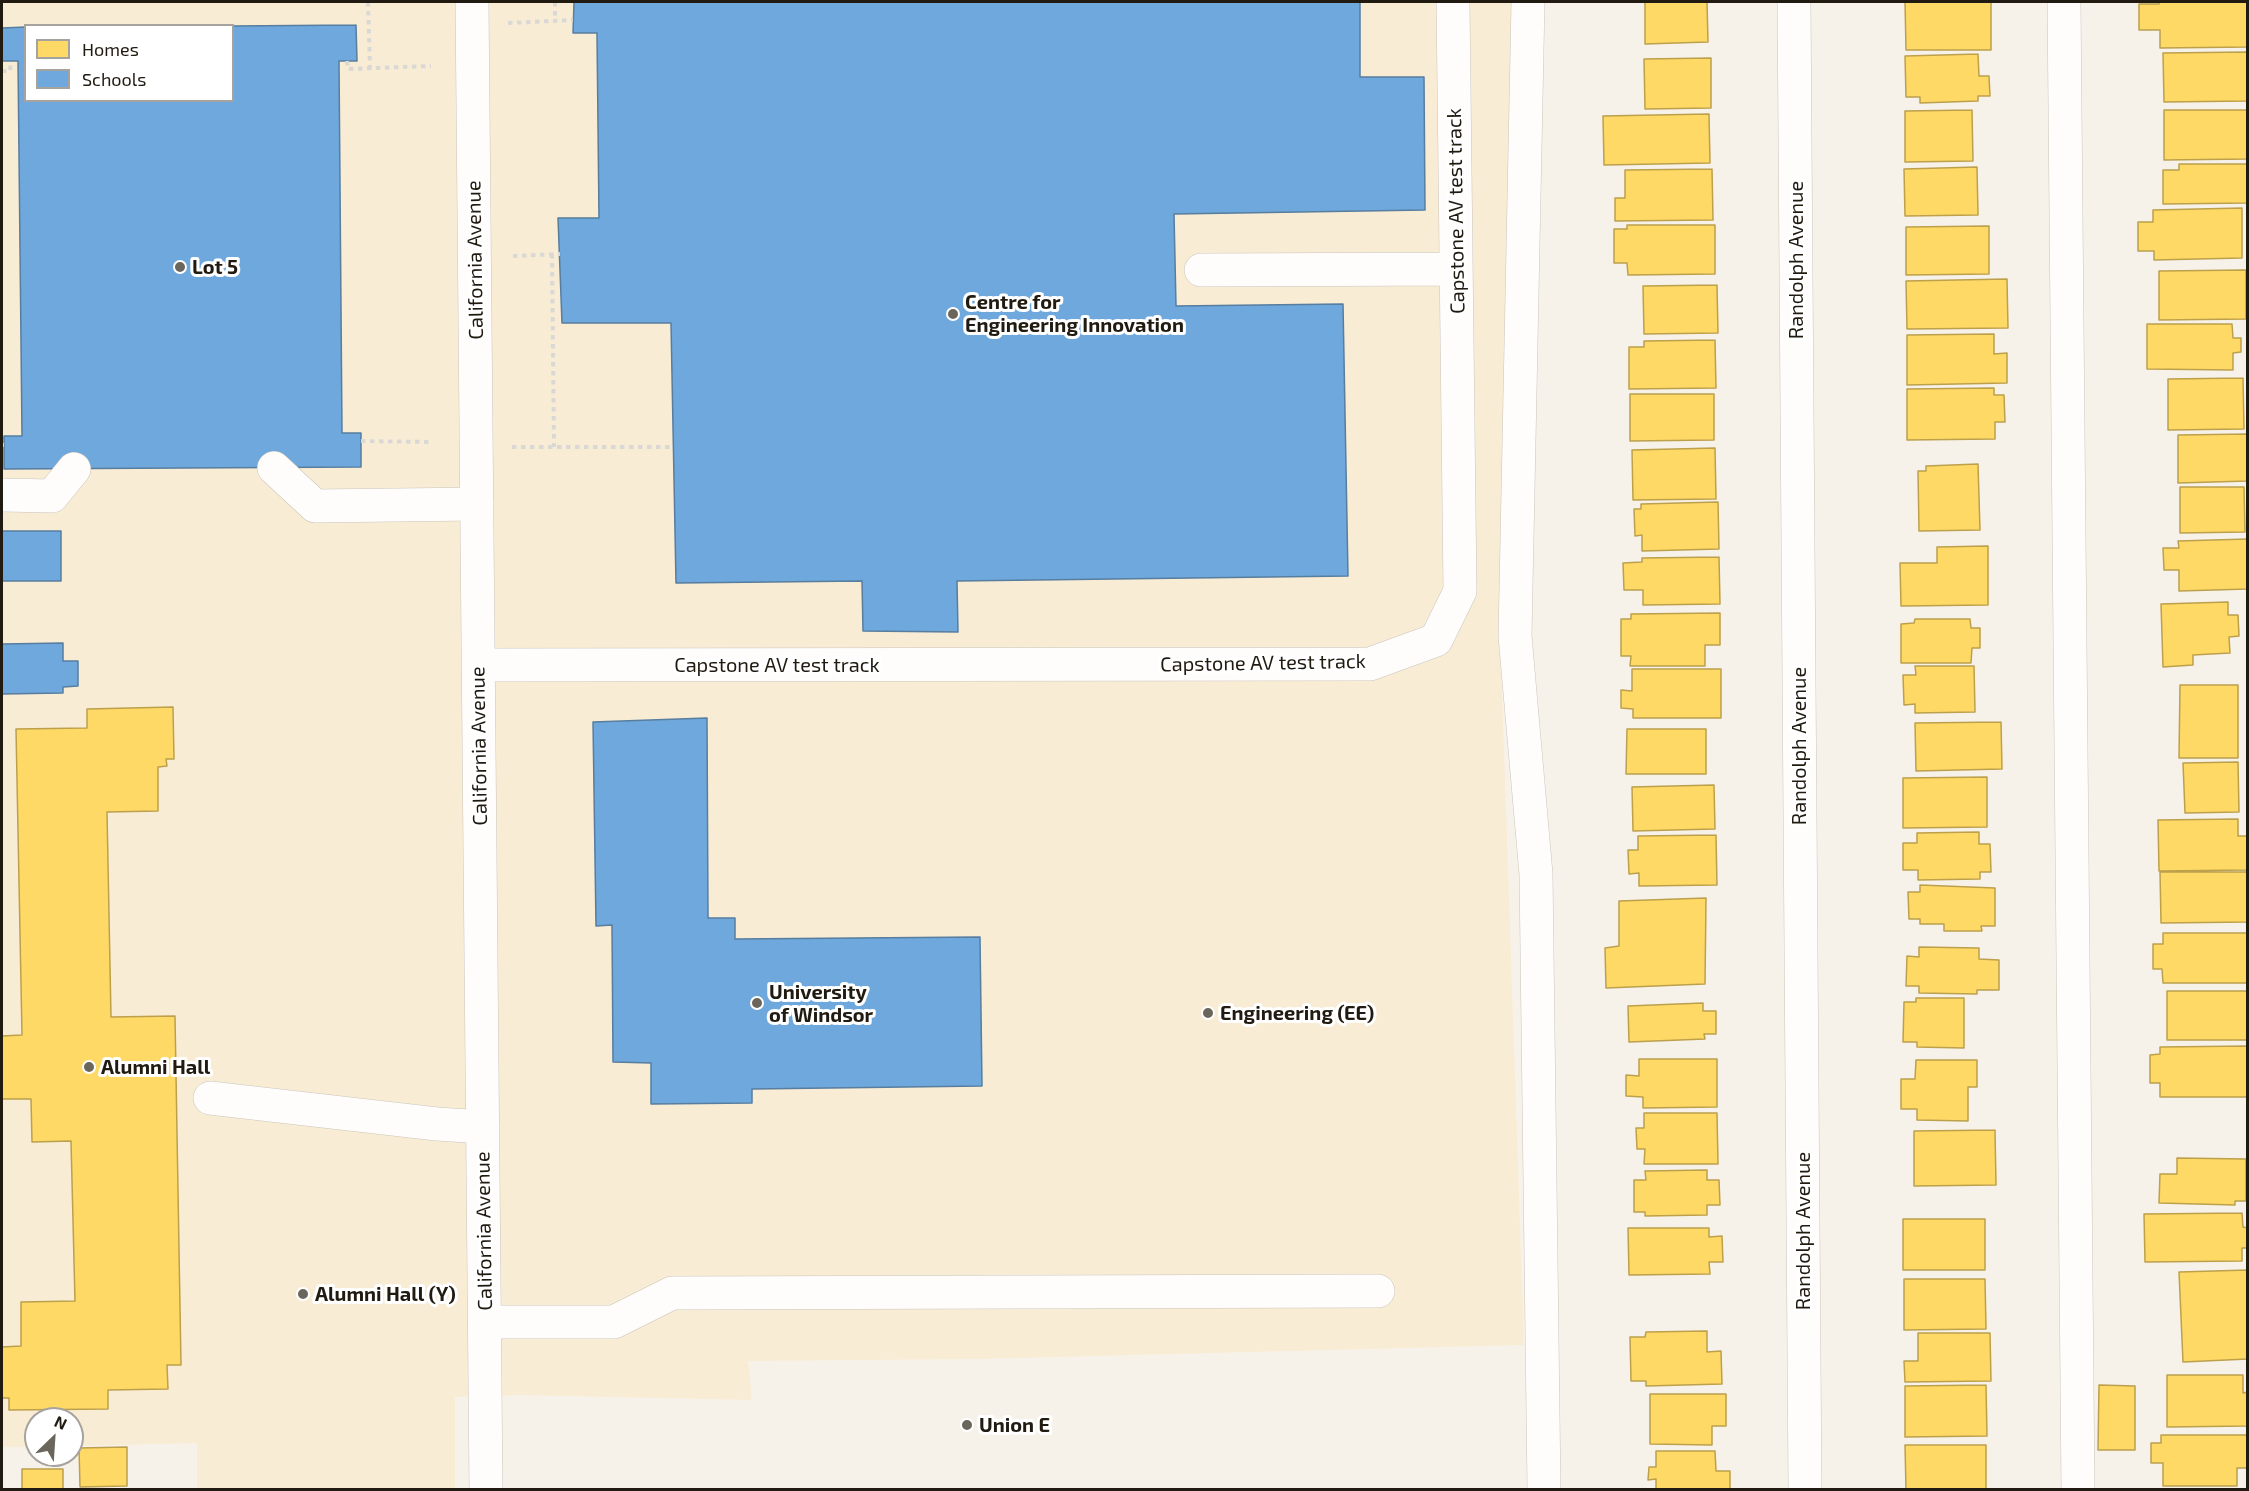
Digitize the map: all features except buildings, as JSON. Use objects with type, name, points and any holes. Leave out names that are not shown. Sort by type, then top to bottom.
[{"type":"street","name":"California Avenue","points":[[472,2],[486,1490]]},
{"type":"street","name":"Capstone AV test track","points":[[478,665],[1370,664],[1436,640],[1460,591],[1453,2]]},
{"type":"street","points":[[1528,2],[1515,636],[1536,874],[1545,1490]]},
{"type":"street","name":"Randolph Avenue","points":[[1794,2],[1805,1490]]},
{"type":"street","points":[[2064,2],[2078,1490]]},
{"type":"street","points":[[1201,270],[1456,269]]},
{"type":"street","points":[[274,468],[315,506],[477,504]]},
{"type":"street","points":[[2,495],[52,496],[74,469]]},
{"type":"street","points":[[210,1098],[437,1124],[483,1127]]},
{"type":"street","points":[[485,1322],[614,1322],[672,1293],[1378,1291]]},
{"type":"path","points":[[368,2],[370,68]]},
{"type":"path","points":[[555,2],[555,21]]},
{"type":"path","points":[[504,23],[573,20]]},
{"type":"path","points":[[347,61],[348,69],[431,66]]},
{"type":"path","points":[[2,71],[10,71],[10,62]]},
{"type":"path","points":[[552,254],[554,447]]},
{"type":"path","points":[[506,256],[560,254]]},
{"type":"path","points":[[361,441],[433,442]]},
{"type":"path","points":[[508,447],[673,447]]},
{"type":"shaded area","name":"University of Windsor","points":[[2,2],[1517,2],[1501,660],[1524,1345],[980,1359],[748,1361],[752,1400],[520,1395],[455,1397],[455,1489],[197,1489],[197,1443],[84,1446],[84,1407],[24,1407],[24,1447],[2,1447]]},
{"type":"place","name":"Lot 5","points":[[180,267]]},
{"type":"place","name":"Centre for Engineering Innovation","points":[[953,314]]},
{"type":"place","name":"University of Windsor","points":[[757,1003]]},
{"type":"place","name":"Engineering (EE)","points":[[1208,1013]]},
{"type":"place","name":"Alumni Hall","points":[[89,1067]]},
{"type":"place","name":"Alumni Hall (Y)","points":[[303,1294]]},
{"type":"place","name":"Union E","points":[[967,1425]]}]
